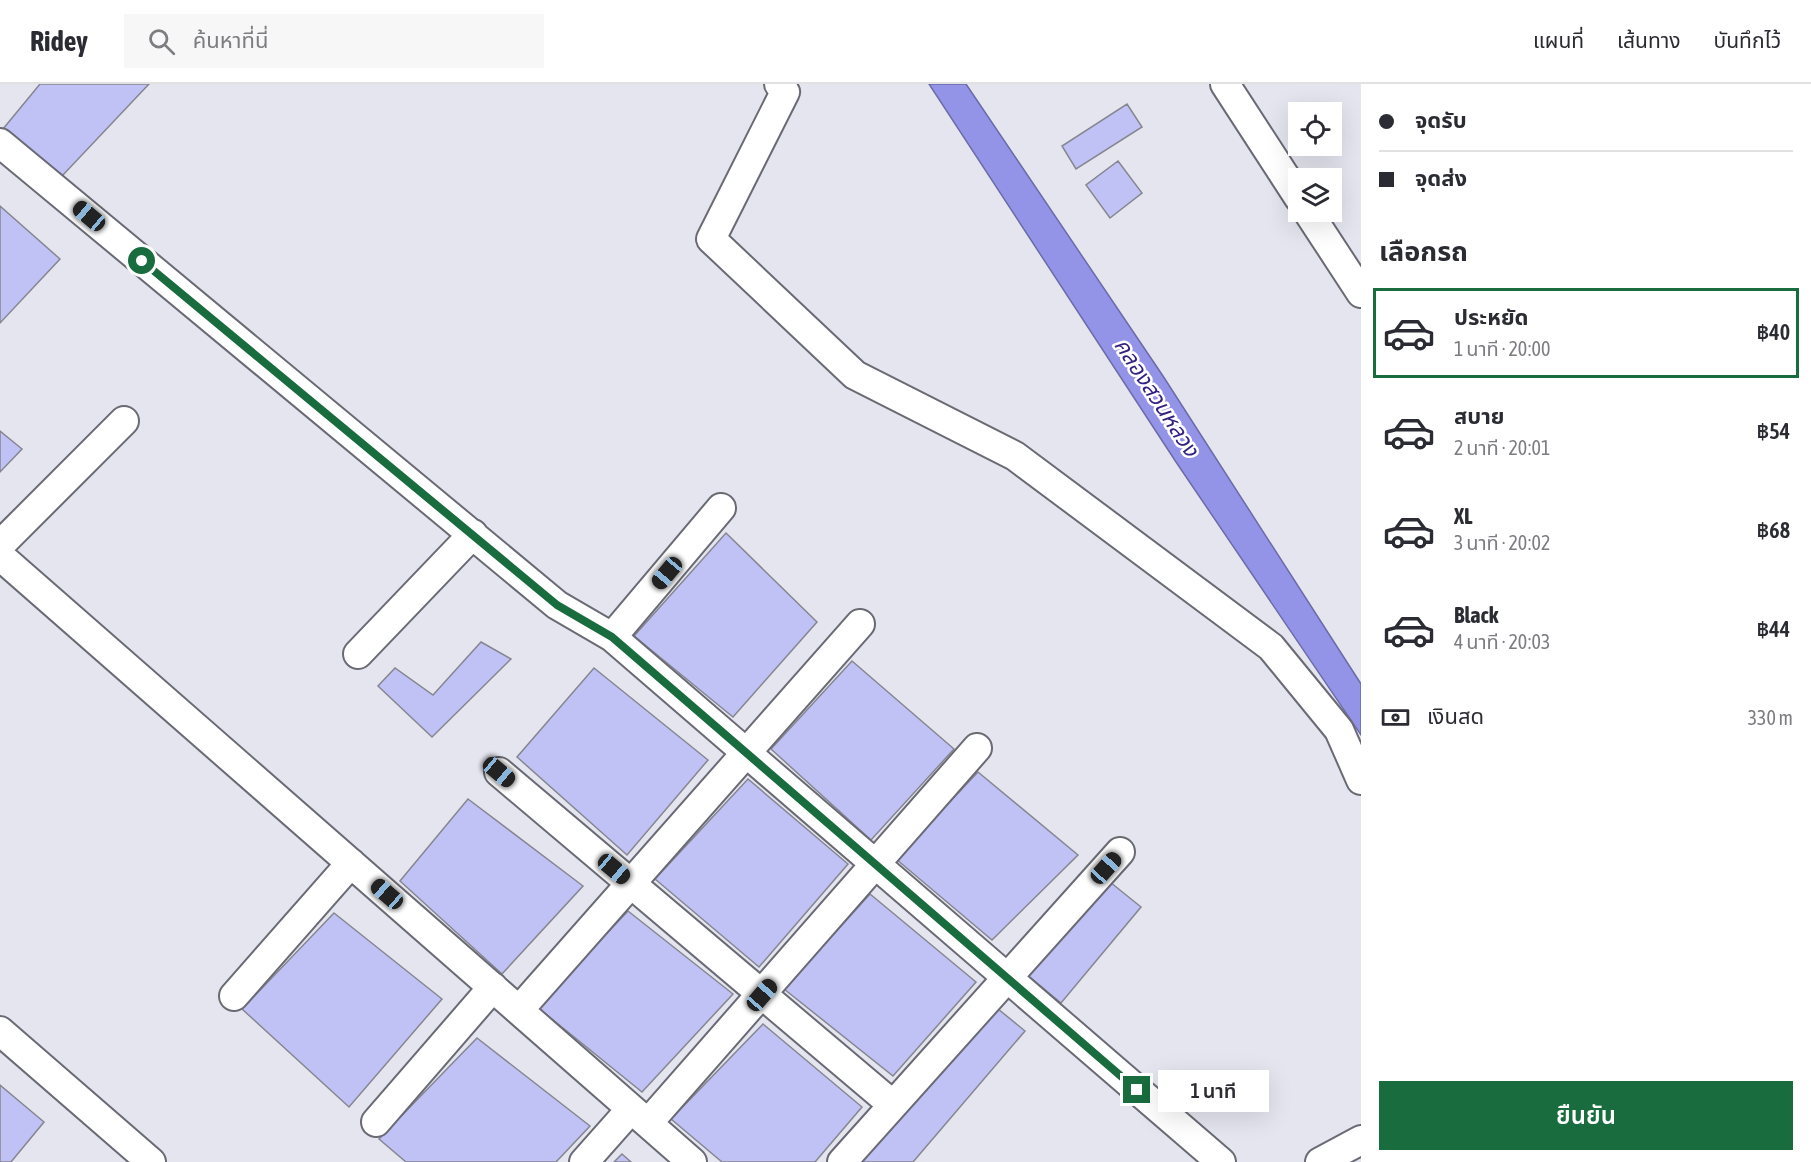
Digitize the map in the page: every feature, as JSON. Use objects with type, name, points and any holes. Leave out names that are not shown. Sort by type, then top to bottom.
[{"type":"street","points":[[779,84],[785,92],[711,239],[855,375],[1015,456],[1270,647],[1339,730],[1361,780]]},
{"type":"street","points":[[1225,84],[1288,181]]},
{"type":"street","points":[[0,143],[557,605],[612,637],[1221,1162]]},
{"type":"street","points":[[1315,222],[1361,293]]},
{"type":"street","points":[[0,545],[124,421]]},
{"type":"street","points":[[612,637],[721,508]]},
{"type":"street","points":[[358,654],[473,534]]},
{"type":"street","points":[[0,556],[692,1162]]},
{"type":"street","points":[[519,1010],[860,624]]},
{"type":"street","points":[[584,1162],[639,1116],[762,995],[977,748]]},
{"type":"street","points":[[499,772],[893,1105]]},
{"type":"street","points":[[842,1162],[1120,852]]},
{"type":"street","points":[[234,996],[351,863]]},
{"type":"street","points":[[376,1122],[493,987]]},
{"type":"street","points":[[0,1031],[151,1162]]},
{"type":"street","points":[[1320,1162],[1361,1140]]},
{"type":"water","name":"คลองสวนหลวง","points":[[929,84],[966,84],[1163,376],[1361,684],[1361,735],[1176,462]]},
{"type":"building","points":[[40,84],[149,84],[62,176],[3,129]]},
{"type":"building","points":[[1127,104],[1142,127],[1076,169],[1062,146]]},
{"type":"building","points":[[1118,161],[1142,193],[1110,218],[1086,185]]},
{"type":"building","points":[[0,206],[60,259],[0,323]]},
{"type":"building","points":[[0,431],[22,449],[0,472]]},
{"type":"building","points":[[726,533],[817,622],[733,717],[634,636]]},
{"type":"building","points":[[481,642],[511,659],[432,737],[378,686],[395,668],[433,695]]},
{"type":"building","points":[[852,661],[954,749],[871,840],[771,749]]},
{"type":"building","points":[[594,668],[708,760],[627,855],[517,757]]},
{"type":"building","points":[[978,772],[1078,855],[992,940],[896,859]]},
{"type":"building","points":[[748,779],[848,864],[759,967],[655,879]]},
{"type":"building","points":[[468,799],[583,886],[502,974],[400,881]]},
{"type":"building","points":[[1110,882],[1141,907],[1061,1003],[1025,973]]},
{"type":"building","points":[[870,894],[976,982],[893,1076],[784,989]]},
{"type":"building","points":[[628,911],[733,994],[642,1092],[537,1007]]},
{"type":"building","points":[[334,913],[442,999],[349,1107],[242,1009]]},
{"type":"building","points":[[992,1004],[1025,1031],[913,1162],[855,1162]]},
{"type":"building","points":[[763,1024],[862,1107],[815,1162],[722,1162],[671,1119]]},
{"type":"building","points":[[477,1038],[590,1126],[556,1162],[406,1162],[379,1139]]},
{"type":"building","points":[[0,1085],[44,1122],[11,1162],[0,1162]]},
{"type":"building","points":[[622,1154],[631,1162],[614,1162]]},
{"type":"route","points":[[142,261],[557,605],[612,637],[1137,1090]]}]
